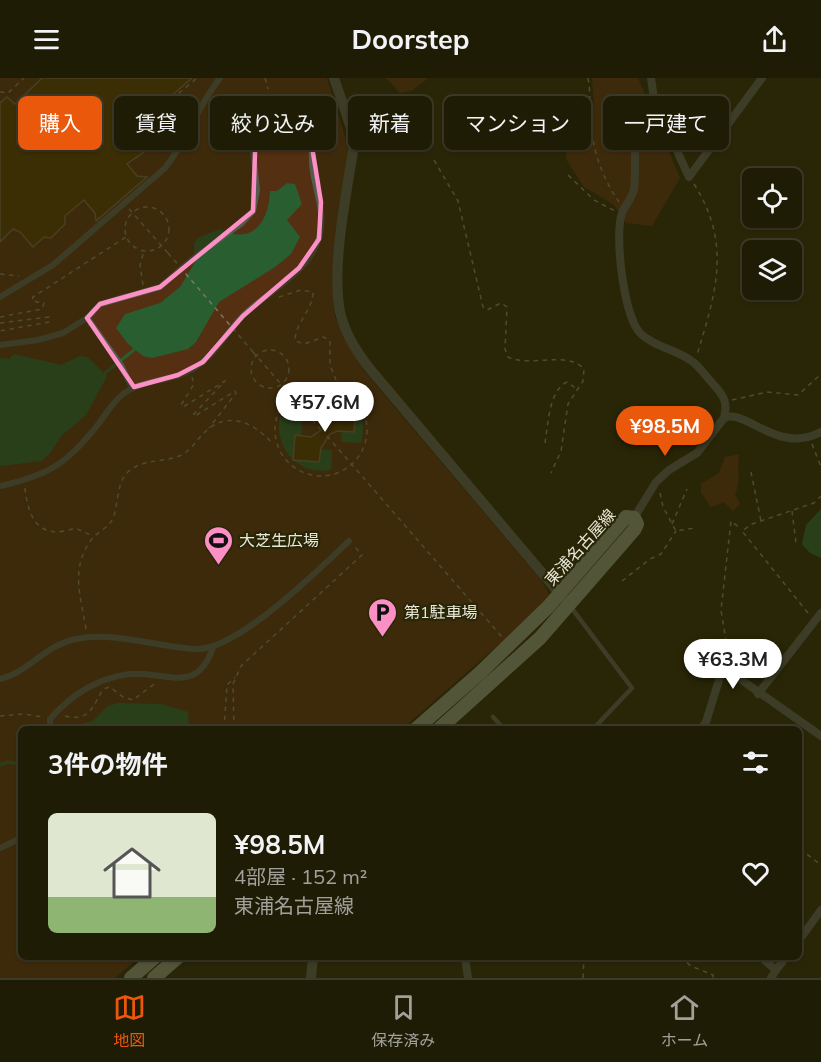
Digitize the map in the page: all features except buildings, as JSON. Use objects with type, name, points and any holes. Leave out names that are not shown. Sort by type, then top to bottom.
[{"type":"main road","name":"東浦名古屋線","points":[[419,726],[481,672],[560,594],[626,517],[634,518],[637,524],[634,530],[570,606],[512,664],[442,726]]},
{"type":"main road","points":[[131,978],[152,960]]},
{"type":"main road","points":[[154,978],[175,960]]},
{"type":"street","points":[[0,297],[35,278],[53,265],[124,204],[175,155],[210,90],[220,78]]},
{"type":"street","points":[[334,78],[354,144],[338,273],[340,312],[347,333],[370,369],[570,606]]},
{"type":"street","points":[[651,78],[654,96]]},
{"type":"street","points":[[677,150],[689,177],[762,78]]},
{"type":"street","points":[[0,345],[38,340],[63,333],[87,318],[100,304],[160,287],[192,259],[230,233],[253,211],[257,190],[253,150]]},
{"type":"street","points":[[0,486],[24,482],[55,468],[66,460],[111,406],[132,388],[190,371],[203,362],[243,316],[309,256],[319,238],[322,217],[310,150]]},
{"type":"street","points":[[634,518],[656,482],[697,453],[724,418],[726,402],[695,364],[647,338],[635,324],[622,285],[618,234],[622,213],[634,191],[635,150]]},
{"type":"street","points":[[87,318],[121,365],[132,388]]},
{"type":"street","points":[[724,418],[737,416],[763,431],[790,438],[809,438],[821,432]]},
{"type":"street","points":[[0,679],[16,672],[50,648],[88,637],[195,650],[213,648],[249,629],[349,541]]},
{"type":"street","points":[[758,694],[821,613]]},
{"type":"street","points":[[50,726],[50,719],[58,710],[80,692],[103,680],[131,674],[176,679],[192,675],[208,660],[213,648]]},
{"type":"street","points":[[703,726],[723,666],[758,694],[821,736]]},
{"type":"street","points":[[0,848],[18,839]]},
{"type":"street","points":[[802,936],[821,910]]},
{"type":"street","points":[[311,978],[313,960]]},
{"type":"street","points":[[465,960],[468,978]]},
{"type":"street","points":[[762,960],[774,974],[784,960]]},
{"type":"lane","points":[[570,606],[632,688],[596,726]]},
{"type":"lane","points":[[494,717],[502,726]]},
{"type":"path","points":[[1,94],[8,93],[24,78]]},
{"type":"path","points":[[176,96],[197,78]]},
{"type":"path","points":[[265,78],[271,96]]},
{"type":"path","points":[[588,78],[591,124],[597,159],[622,213]]},
{"type":"path","points":[[434,160],[458,201],[483,307],[487,310],[501,303],[507,307],[505,349],[508,357],[529,363],[560,360],[581,365],[585,374],[568,404],[561,451],[551,473]]},
{"type":"path","points":[[568,176],[594,200],[622,213]]},
{"type":"path","points":[[689,177],[704,200],[717,247],[716,293],[695,364]]},
{"type":"path","points":[[124,204],[321,430]]},
{"type":"path","points":[[146,207],[162,213],[169,231],[162,246],[152,252],[131,245],[126,237],[125,223],[132,212],[146,207]]},
{"type":"path","points":[[0,317],[42,309],[44,303],[32,301],[33,297],[126,237]]},
{"type":"path","points":[[144,251],[140,265],[144,291]]},
{"type":"path","points":[[0,274],[35,278]]},
{"type":"path","points":[[265,298],[279,297],[301,290],[313,292],[313,300],[295,333],[296,341],[304,344],[324,337],[330,341],[330,365],[336,380]]},
{"type":"path","points":[[0,323],[49,318],[49,322],[0,331]]},
{"type":"path","points":[[274,350],[285,355],[289,368],[281,384],[268,389],[255,383],[250,377],[249,369],[257,356],[274,350]]},
{"type":"path","points":[[190,371],[194,384],[181,405],[183,407],[225,381],[193,415],[195,416],[235,391],[236,393],[202,435]]},
{"type":"path","points":[[726,402],[767,392],[798,395],[821,374]]},
{"type":"path","points":[[545,443],[550,411],[560,387],[567,382],[578,389]]},
{"type":"path","points":[[325,383],[344,390],[353,397],[367,419],[367,441],[362,452],[333,475],[317,476],[303,473],[289,462],[276,444],[274,427],[278,410],[290,394],[300,388],[325,383]]},
{"type":"path","points":[[88,637],[77,584],[82,555],[93,537],[112,522],[121,481],[128,472],[141,464],[172,459],[181,455],[222,420],[244,422],[258,428],[271,442]]},
{"type":"path","points":[[327,436],[505,639]]},
{"type":"path","points":[[809,438],[821,467]]},
{"type":"path","points":[[751,472],[761,521]]},
{"type":"path","points":[[662,476],[665,482],[659,497],[676,531]]},
{"type":"path","points":[[24,482],[27,507],[36,524],[63,532],[75,528],[93,537]]},
{"type":"path","points":[[672,524],[687,489]]},
{"type":"path","points":[[742,531],[761,521],[814,503],[821,496]]},
{"type":"path","points":[[792,511],[796,543]]},
{"type":"path","points":[[730,670],[721,610],[731,521],[742,531],[815,621]]},
{"type":"path","points":[[622,582],[650,559],[661,554],[676,531],[695,528]]},
{"type":"path","points":[[224,726],[227,685],[236,676],[248,657],[362,555],[349,541]]},
{"type":"path","points":[[234,726],[233,694],[236,676]]},
{"type":"path","points":[[58,710],[64,715],[82,717],[97,705],[104,689],[110,687],[123,697],[133,700],[152,689],[159,677]]},
{"type":"path","points":[[0,716],[23,714],[50,719]]},
{"type":"path","points":[[802,851],[821,865]]},
{"type":"path","points":[[583,978],[584,960]]},
{"type":"path","points":[[684,960],[691,966],[713,975],[713,978]]},
{"type":"highlighted area","points":[[271,97],[284,100],[308,122],[321,202],[319,239],[299,268],[243,316],[203,362],[178,375],[134,387],[87,318],[100,304],[160,287],[253,211],[256,124]]},
{"type":"shaded area","points":[[0,78],[327,78],[333,96],[210,96],[210,150],[336,150],[336,107],[348,146],[333,289],[335,317],[364,371],[541,580],[549,594],[544,605],[405,726],[18,726],[18,960],[136,960],[115,978],[0,978]]},
{"type":"shaded area","points":[[386,78],[427,79],[413,90],[400,93]]},
{"type":"shaded area","points":[[592,78],[638,78],[646,96],[603,96],[603,150],[668,150],[680,178],[652,226],[626,223],[614,205],[583,186],[566,159],[567,150],[591,150],[591,108],[594,104]]},
{"type":"shaded area","points":[[287,183],[295,184],[302,204],[287,220],[300,237],[291,254],[275,267],[219,302],[196,342],[188,349],[152,358],[143,356],[128,344],[116,328],[125,314],[160,303],[180,287],[195,262],[194,243],[198,238],[220,229],[242,234],[257,228],[266,212],[270,191],[277,191]]},
{"type":"shaded area","points":[[14,354],[61,365],[80,356],[87,357],[107,376],[86,415],[62,435],[50,453],[41,461],[0,466],[0,358],[9,359]]},
{"type":"shaded area","points":[[315,386],[337,391],[353,402],[362,420],[361,443],[341,442],[342,412],[314,409]]},
{"type":"shaded area","points":[[280,417],[302,419],[301,448],[332,450],[331,470],[308,469],[291,457],[281,439]]},
{"type":"shaded area","points":[[739,454],[735,494],[740,504],[733,511],[724,502],[711,507],[701,493],[701,484],[719,473],[725,457]]},
{"type":"shaded area","points":[[821,509],[821,558],[810,553],[802,544],[806,525]]},
{"type":"shaded area","points":[[119,703],[161,704],[188,712],[189,726],[71,726],[93,721],[108,706]]},
{"type":"waterway","points":[[105,373],[134,350]]},
{"type":"waterway","points":[[0,765],[7,762],[18,764]]},
{"type":"place","name":"大芝生広場","points":[[218,566]]},
{"type":"place","name":"第1駐車場","points":[[383,638]]}]
